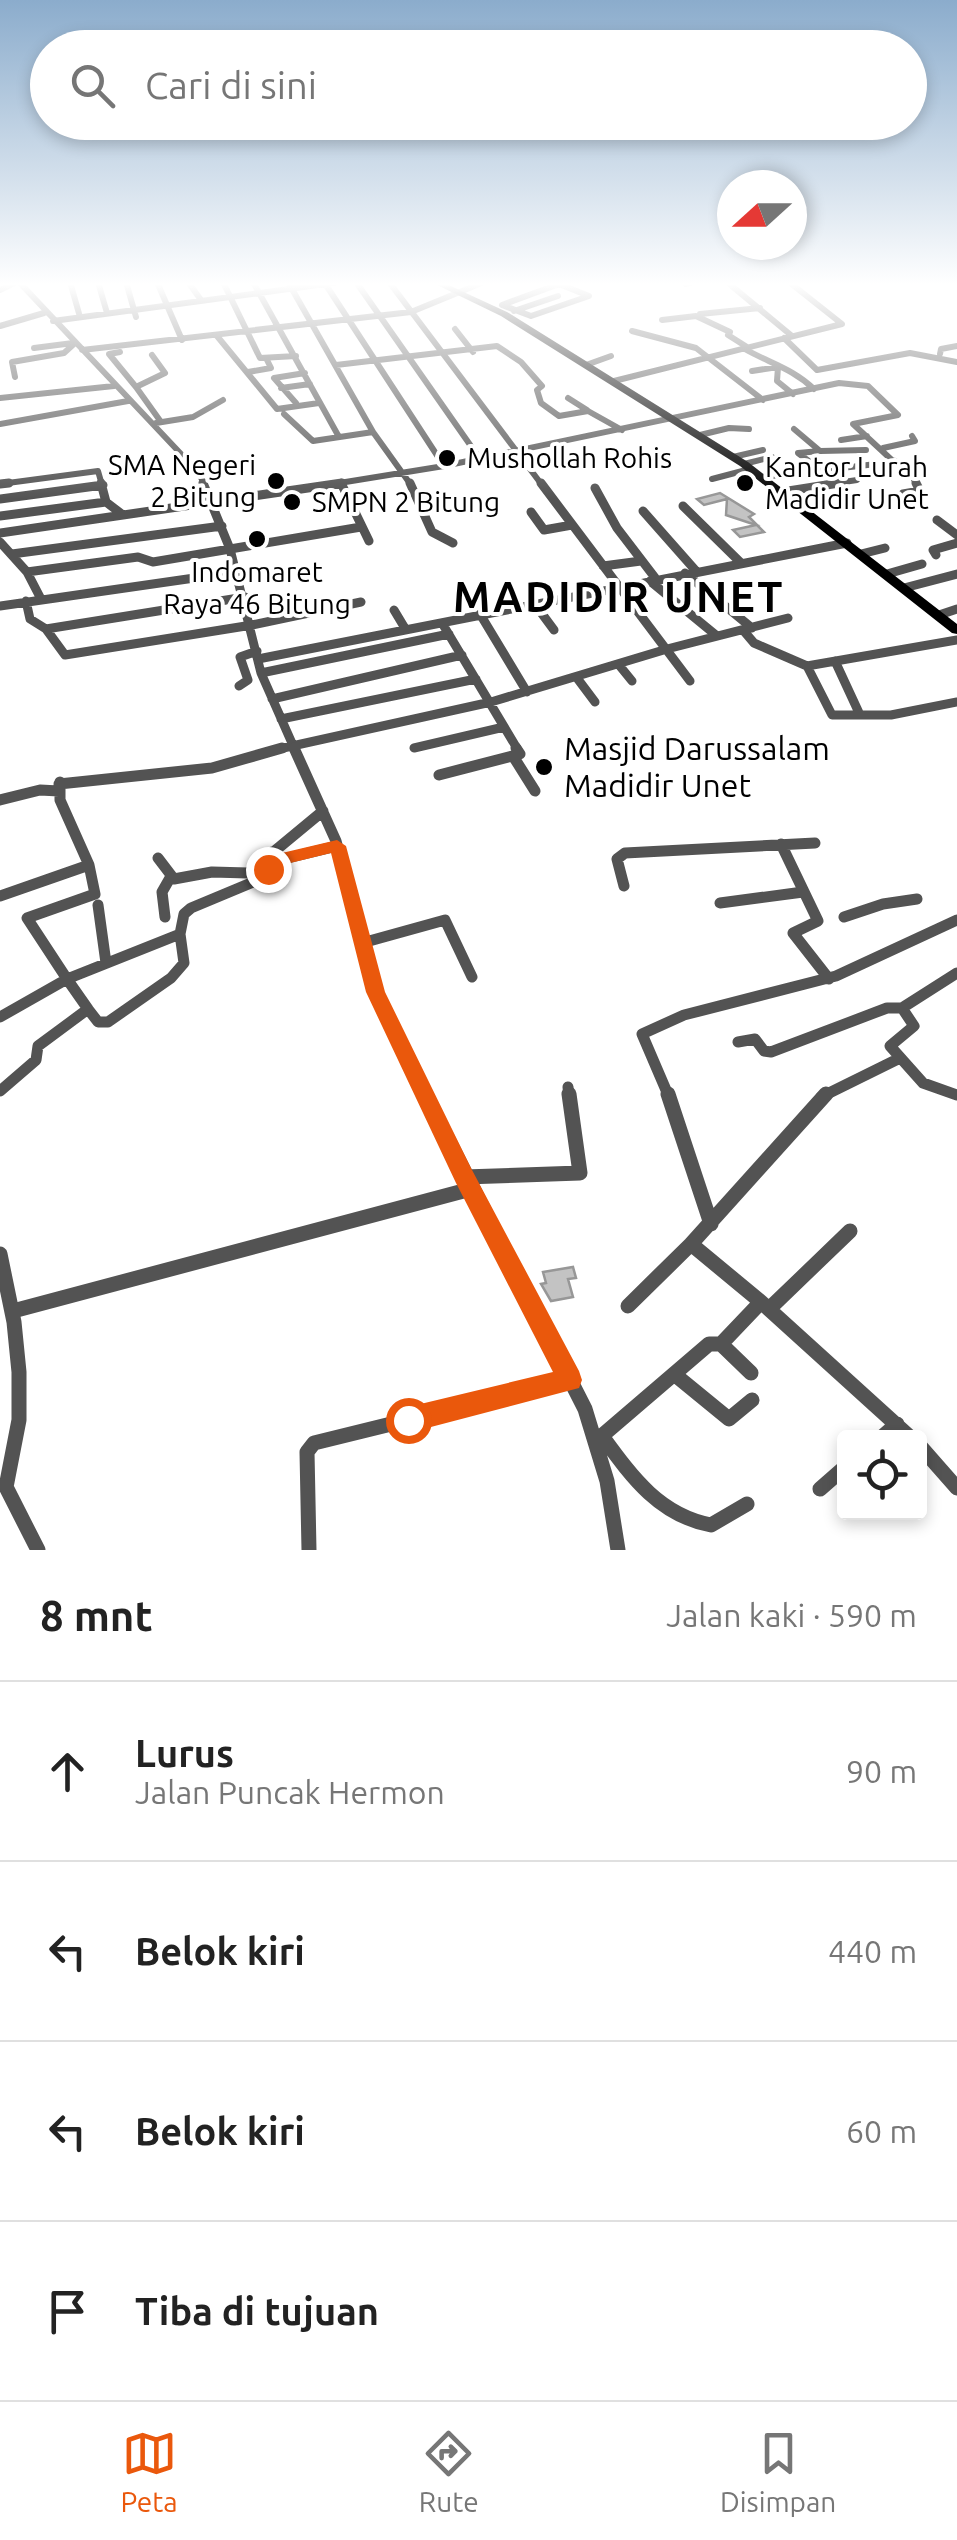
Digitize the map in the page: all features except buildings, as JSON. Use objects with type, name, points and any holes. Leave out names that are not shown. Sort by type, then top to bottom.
[{"type":"highway","points":[[570,354],[762,477],[957,630]]},
{"type":"street","points":[[15,377],[12,362],[60,354]]},
{"type":"street","points":[[85,354],[128,400],[156,423],[198,472],[214,504],[252,625],[261,673],[337,846],[376,992],[468,1183],[600,1438],[641,1490],[682,1517],[711,1524],[747,1504]]},
{"type":"street","points":[[109,354],[136,386],[156,423]]},
{"type":"street","points":[[232,354],[276,409],[319,403]]},
{"type":"street","points":[[258,354],[266,360],[296,356],[339,437]]},
{"type":"street","points":[[330,354],[372,432],[405,472],[432,532],[454,543]]},
{"type":"street","points":[[370,354],[444,466]]},
{"type":"street","points":[[336,365],[420,354]]},
{"type":"street","points":[[441,354],[690,682]]},
{"type":"street","points":[[509,354],[542,386],[537,390],[541,403],[558,416],[588,411]]},
{"type":"street","points":[[705,354],[763,400]]},
{"type":"street","points":[[614,381],[715,354]]},
{"type":"street","points":[[757,354],[778,367],[796,371],[814,389]]},
{"type":"street","points":[[803,354],[816,370],[906,354]]},
{"type":"street","points":[[909,354],[918,358],[938,354]]},
{"type":"street","points":[[941,354],[957,362]]},
{"type":"street","points":[[136,386],[166,373],[152,355]]},
{"type":"street","points":[[407,356],[480,459]]},
{"type":"street","points":[[586,365],[611,356]]},
{"type":"street","points":[[248,372],[272,368],[266,360]]},
{"type":"street","points":[[752,371],[778,367]]},
{"type":"street","points":[[778,367],[777,381],[792,394]]},
{"type":"street","points":[[296,404],[274,378],[304,372]]},
{"type":"street","points":[[0,533],[214,504],[444,466],[844,383],[868,386],[907,425]]},
{"type":"street","points":[[281,388],[310,384]]},
{"type":"street","points":[[0,398],[114,386]]},
{"type":"street","points":[[89,390],[95,408]]},
{"type":"street","points":[[46,393],[51,417]]},
{"type":"street","points":[[21,396],[26,420]]},
{"type":"street","points":[[568,398],[623,430]]},
{"type":"street","points":[[0,424],[128,400]]},
{"type":"street","points":[[156,423],[193,417],[223,400]]},
{"type":"street","points":[[284,414],[313,441],[372,432]]},
{"type":"street","points":[[896,417],[854,424],[910,472],[920,490],[903,494],[908,500]]},
{"type":"street","points":[[700,435],[728,428],[749,429]]},
{"type":"street","points":[[794,429],[820,452]]},
{"type":"street","points":[[842,440],[867,436]]},
{"type":"street","points":[[883,448],[902,446],[898,443],[914,441],[912,436]]},
{"type":"street","points":[[733,457],[763,450]]},
{"type":"street","points":[[818,468],[798,453],[866,450]]},
{"type":"street","points":[[712,479],[772,458]]},
{"type":"street","points":[[762,477],[895,461]]},
{"type":"street","points":[[0,484],[94,470],[100,472],[106,502],[115,512],[127,516]]},
{"type":"street","points":[[782,492],[858,480]]},
{"type":"street","points":[[341,482],[369,540]]},
{"type":"street","points":[[0,500],[103,486]]},
{"type":"street","points":[[595,488],[603,507],[653,580],[718,636]]},
{"type":"street","points":[[0,516],[106,502]]},
{"type":"street","points":[[683,506],[740,562]]},
{"type":"street","points":[[643,510],[696,571]]},
{"type":"street","points":[[531,512],[544,530],[572,526]]},
{"type":"street","points":[[938,520],[957,534]]},
{"type":"street","points":[[12,554],[222,526]]},
{"type":"street","points":[[27,572],[138,558],[153,562],[361,528]]},
{"type":"street","points":[[0,542],[27,572],[41,599]]},
{"type":"street","points":[[239,686],[248,680],[239,659],[847,543]]},
{"type":"street","points":[[936,555],[933,550],[957,543]]},
{"type":"street","points":[[861,554],[886,548]]},
{"type":"street","points":[[602,566],[641,561]]},
{"type":"street","points":[[887,574],[922,564]]},
{"type":"street","points":[[0,606],[236,572]]},
{"type":"street","points":[[685,574],[747,629],[754,643],[774,648],[807,666],[832,715],[905,713],[957,702]]},
{"type":"street","points":[[904,588],[957,574]]},
{"type":"street","points":[[46,629],[244,597]]},
{"type":"street","points":[[26,601],[30,619],[46,629],[60,654],[65,655],[252,625],[360,602]]},
{"type":"street","points":[[534,604],[554,630]]},
{"type":"street","points":[[394,610],[406,630]]},
{"type":"street","points":[[939,615],[957,610]]},
{"type":"street","points":[[480,614],[527,692]]},
{"type":"street","points":[[0,800],[60,785],[212,768],[291,745],[491,702],[667,649],[788,618]]},
{"type":"street","points":[[439,775],[520,754],[442,622]]},
{"type":"street","points":[[261,673],[449,634]]},
{"type":"street","points":[[807,666],[957,640]]},
{"type":"street","points":[[272,699],[462,656]]},
{"type":"street","points":[[835,661],[860,715]]},
{"type":"street","points":[[619,665],[632,682]]},
{"type":"street","points":[[577,678],[595,702]]},
{"type":"street","points":[[281,720],[476,679]]},
{"type":"street","points":[[414,748],[504,727]]},
{"type":"street","points":[[513,756],[535,791]]},
{"type":"street","points":[[60,785],[89,864],[95,894],[27,918],[98,1022],[108,1022],[171,978],[184,962],[180,934],[184,914],[253,885],[263,878],[272,857]]},
{"type":"street","points":[[166,917],[162,886],[170,878],[212,872],[248,873],[323,811]]},
{"type":"street","points":[[624,886],[617,859],[625,853],[816,842]]},
{"type":"street","points":[[781,844],[818,922],[793,934],[829,978]]},
{"type":"street","points":[[272,857],[337,846]]},
{"type":"street","points":[[158,858],[170,878]]},
{"type":"street","points":[[0,896],[89,864]]},
{"type":"street","points":[[720,903],[803,892]]},
{"type":"street","points":[[844,918],[882,904],[917,898]]},
{"type":"street","points":[[98,905],[106,963]]},
{"type":"street","points":[[362,943],[445,920],[472,977]]},
{"type":"street","points":[[711,1224],[670,1100],[642,1034],[713,1009],[829,978],[957,920]]},
{"type":"street","points":[[0,1017],[67,979],[180,934]]},
{"type":"street","points":[[738,1042],[754,1039],[764,1051],[771,1052],[888,1008],[902,1008],[957,973]]},
{"type":"street","points":[[902,1008],[914,1026],[890,1043],[898,1059],[923,1083],[957,1095]]},
{"type":"street","points":[[0,1090],[36,1060],[38,1046],[88,1009]]},
{"type":"street","points":[[628,1306],[711,1224],[821,1097],[898,1059]]},
{"type":"street","points":[[13,1311],[468,1183],[580,1173],[568,1088]]},
{"type":"street","points":[[600,1438],[709,1344],[720,1344],[850,1231]]},
{"type":"street","points":[[691,1244],[903,1430]]},
{"type":"street","points":[[0,1254],[13,1311],[18,1420],[3,1489],[38,1550]]},
{"type":"street","points":[[720,1344],[751,1372]]},
{"type":"street","points":[[674,1374],[729,1419],[752,1400]]},
{"type":"street","points":[[309,1550],[307,1452],[314,1443],[570,1380]]},
{"type":"street","points":[[890,1430],[897,1424]]},
{"type":"street","points":[[600,1438],[618,1550]]},
{"type":"street","points":[[927,1454],[957,1488]]},
{"type":"street","points":[[820,1488],[837,1474]]},
{"type":"place","name":"Mushollah Rohis","points":[[447,458]]},
{"type":"place","name":"SMA Negeri 2 Bitung","points":[[276,481]]},
{"type":"place","name":"Kantor Lurah Madidir Unet","points":[[745,483]]},
{"type":"place","name":"SMPN 2 Bitung","points":[[292,502]]},
{"type":"place","name":"Indomaret Raya 46 Bitung","points":[[257,539]]},
{"type":"place","name":"Masjid Darussalam Madidir Unet","points":[[544,767]]},
{"type":"district","name":"MADIDIR UNET","points":[[619,597]]},
{"type":"route","points":[[268,869],[271,862],[337,846],[376,992],[464,1176],[570,1380],[408,1420]]}]
